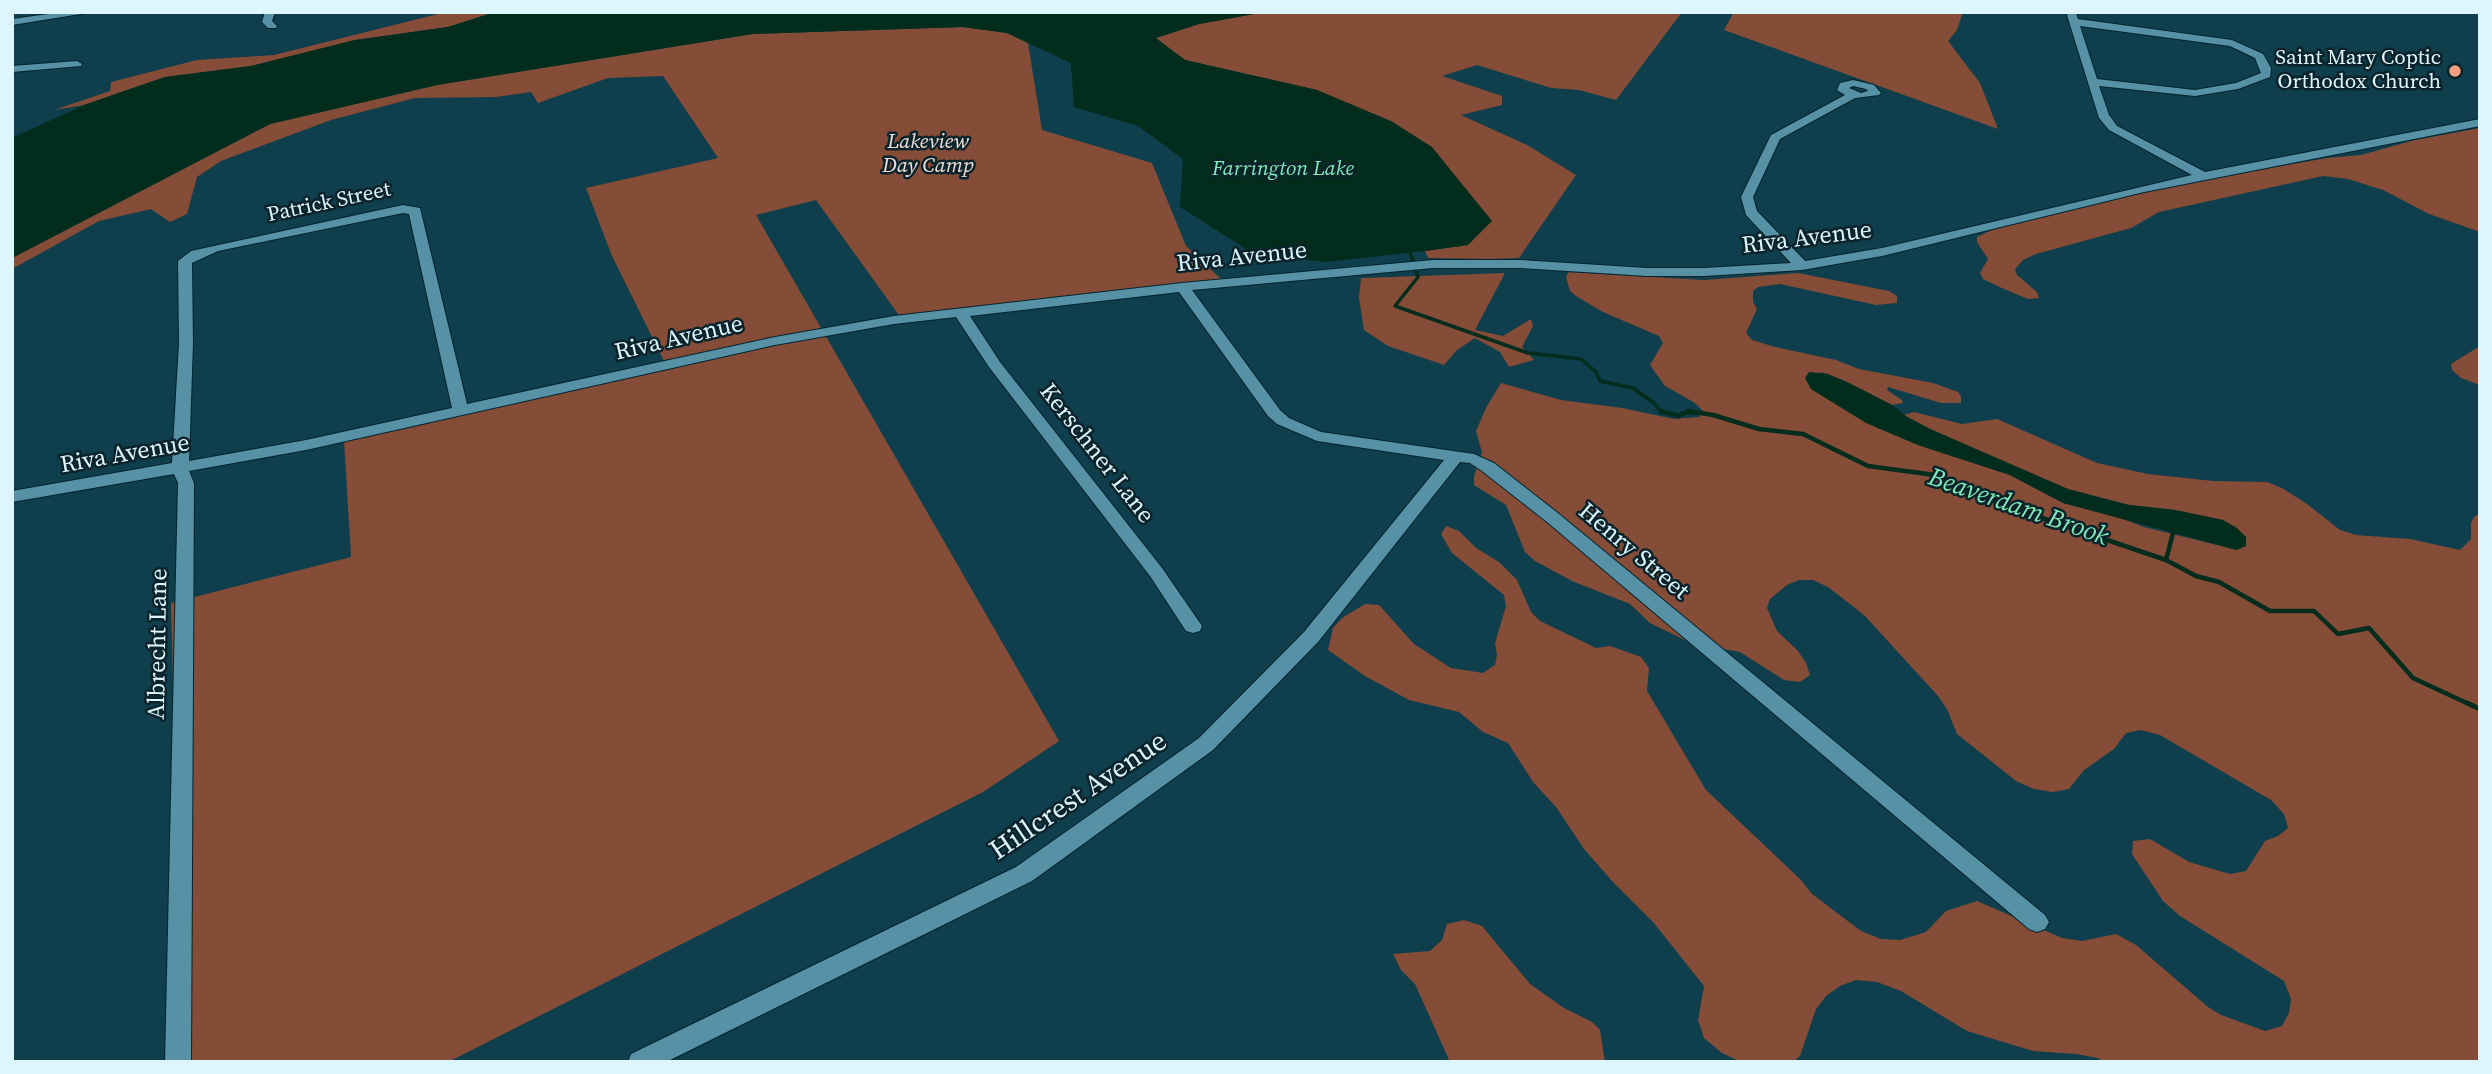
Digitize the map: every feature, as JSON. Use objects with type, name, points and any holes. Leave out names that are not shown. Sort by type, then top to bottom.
[{"type":"street","points":[[12,22],[88,12]]},
{"type":"street","points":[[270,12],[267,22],[272,26]]},
{"type":"street","points":[[2094,82],[2195,93],[2238,86],[2266,75],[2266,68],[2259,56],[2232,43],[2073,17],[2104,116],[2113,128],[2203,176]]},
{"type":"street","points":[[12,69],[77,64]]},
{"type":"street","points":[[1802,266],[1751,212],[1747,197],[1775,137],[1853,95]]},
{"type":"street","name":"Riva Avenue","points":[[12,497],[306,445],[775,341],[894,320],[1182,287],[1414,266],[1520,264],[1647,272],[1704,272],[1802,266],[1882,252],[2203,176],[2480,122]]},
{"type":"street","name":"Patrick Street","points":[[215,248],[403,209],[415,211],[461,411]]},
{"type":"street","name":"Albrecht Lane","points":[[178,1062],[186,483],[180,469],[186,342],[186,261],[196,254],[215,248]]},
{"type":"street","name":"Henry Street","points":[[1182,287],[1283,421],[1317,436],[1474,459],[1488,467],[1553,518],[2037,922]]},
{"type":"street","name":"Kerschner Lane","points":[[960,312],[994,365],[1156,572],[1194,626]]},
{"type":"street","name":"Hillcrest Avenue","points":[[640,1062],[1024,874],[1206,744],[1311,637],[1456,456]]},
{"type":"green space","points":[[446,12],[495,12],[448,27],[355,40],[251,66],[165,77],[84,105],[54,110],[110,91],[111,82],[197,60],[274,55]]},
{"type":"green space","points":[[1265,12],[1682,12],[1616,100],[1579,90],[1551,88],[1477,65],[1442,76],[1502,96],[1502,105],[1461,115],[1527,145],[1576,175],[1519,258],[1489,259],[1428,258],[1425,251],[1468,245],[1317,90],[1185,60],[1155,38],[1199,24]]},
{"type":"green space","points":[[1734,12],[1963,12],[1957,30],[1948,41],[1980,83],[1998,129],[1724,30]]},
{"type":"green space","name":"Lakeview Day Camp","points":[[963,27],[1007,33],[1028,43],[1042,130],[1152,163],[1186,246],[1221,279],[901,318],[816,200],[756,215],[1059,741],[983,792],[448,1062],[165,1062],[173,688],[171,603],[351,557],[344,440],[667,367],[612,256],[586,188],[718,158],[663,76],[608,78],[538,103],[531,92],[496,97],[415,98],[331,120],[221,161],[197,177],[187,214],[170,222],[151,209],[99,221],[12,269],[12,258],[270,124],[437,85],[753,34]]},
{"type":"green space","points":[[2480,128],[2480,232],[2429,214],[2383,190],[2348,179],[2323,176],[2159,212],[2131,228],[2036,254],[2023,260],[2015,269],[2017,275],[2037,292],[2039,298],[2028,299],[2004,289],[1983,279],[1980,273],[1988,259],[1977,242],[1977,237],[1996,228],[2167,186],[2327,158],[2361,155],[2415,140]]},
{"type":"green space","points":[[1569,272],[1704,280],[1798,273],[1889,291],[1897,296],[1897,303],[1876,305],[1780,284],[1758,287],[1753,291],[1753,302],[1757,309],[1746,333],[1752,340],[1775,347],[1836,360],[1859,369],[1933,383],[1958,392],[1961,403],[1941,403],[1888,387],[1887,390],[1903,403],[1892,405],[1821,372],[1811,389],[1878,428],[1918,445],[2010,475],[2063,503],[2113,515],[2144,527],[2237,550],[2223,520],[2175,510],[2129,505],[2067,489],[1904,415],[1914,412],[1962,424],[1997,419],[2097,463],[2148,474],[2213,481],[2267,482],[2307,504],[2340,530],[2356,535],[2410,539],[2460,550],[2471,539],[2471,523],[2480,513],[2480,1062],[2104,1062],[2098,1058],[2076,1054],[2033,1051],[1967,1031],[1901,991],[1877,982],[1856,980],[1840,986],[1826,996],[1816,1009],[1800,1056],[1793,1062],[1741,1062],[1722,1053],[1704,1038],[1698,1020],[1704,986],[1653,922],[1584,849],[1556,807],[1533,782],[1508,743],[1483,732],[1459,712],[1409,700],[1365,676],[1328,650],[1333,628],[1342,618],[1365,604],[1379,605],[1414,644],[1451,668],[1483,673],[1495,665],[1495,643],[1506,606],[1504,595],[1452,553],[1441,534],[1446,526],[1459,531],[1476,548],[1499,562],[1517,580],[1531,612],[1540,621],[1596,648],[1610,646],[1641,657],[1649,668],[1647,691],[1706,790],[1801,880],[1812,894],[1861,931],[1881,939],[1900,940],[1926,932],[1946,911],[1977,901],[2062,938],[2082,941],[2116,934],[2136,945],[2208,1007],[2221,1015],[2265,1031],[2282,1026],[2289,1013],[2291,999],[2284,981],[2180,916],[2163,901],[2132,854],[2133,841],[2150,839],[2189,862],[2230,874],[2246,871],[2265,841],[2288,828],[2284,814],[2271,800],[2160,735],[2141,730],[2126,733],[2114,749],[2084,770],[2069,789],[2053,792],[2034,789],[2016,781],[1957,734],[1947,709],[1938,696],[1864,615],[1828,587],[1813,580],[1799,580],[1787,585],[1770,599],[1767,608],[1777,631],[1798,651],[1806,663],[1810,675],[1800,682],[1784,680],[1740,652],[1691,643],[1650,623],[1630,604],[1572,581],[1535,561],[1525,552],[1506,505],[1474,485],[1474,476],[1482,452],[1476,431],[1501,383],[1561,400],[1622,408],[1674,419],[1699,417],[1703,411],[1695,403],[1665,386],[1650,365],[1663,343],[1659,336],[1603,312],[1576,296],[1570,291],[1566,277]]},
{"type":"green space","points":[[1505,273],[1475,330],[1503,336],[1531,319],[1533,326],[1522,347],[1534,360],[1509,367],[1500,352],[1475,338],[1457,350],[1444,365],[1388,346],[1364,330],[1359,298],[1361,278]]},
{"type":"green space","points":[[2480,346],[2480,385],[2461,378],[2452,370],[2451,364]]},
{"type":"green space","points":[[1464,920],[1482,926],[1530,984],[1564,1008],[1592,1022],[1600,1030],[1605,1062],[1450,1062],[1415,984],[1401,970],[1393,954],[1430,951],[1442,940],[1447,924]]},
{"type":"water","name":"Farrington Lake","points":[[495,12],[1265,12],[1199,24],[1156,38],[1185,60],[1317,90],[1391,121],[1432,147],[1492,221],[1468,245],[1425,251],[1326,262],[1254,254],[1180,207],[1183,159],[1138,126],[1074,107],[1071,63],[1007,33],[963,27],[752,34],[437,85],[270,124],[12,258],[12,138],[84,105],[165,77],[251,66],[355,40],[448,27]]},
{"type":"water","points":[[1809,372],[1828,374],[1847,382],[1892,405],[1907,417],[1930,429],[2068,489],[2129,505],[2175,510],[2223,520],[2246,537],[2246,546],[2237,550],[2063,503],[2010,475],[1918,445],[1866,423],[1811,389],[1805,378]]},
{"type":"waterway","name":"Beaverdam Brook","points":[[1410,252],[1418,277],[1395,306],[1528,353],[1581,359],[1596,372],[1600,381],[1633,388],[1661,411]]},
{"type":"waterway","name":"Beaverdam Brook","points":[[1661,411],[1679,416],[1688,411]]},
{"type":"waterway","name":"Beaverdam Brook","points":[[1689,411],[1713,415],[1759,429],[1803,434],[1868,466],[1935,475],[2004,505],[2166,560]]},
{"type":"waterway","name":"Beaverdam Brook","points":[[1685,413],[1700,413]]},
{"type":"waterway","points":[[2166,560],[2173,533]]},
{"type":"waterway","name":"Beaverdam Brook","points":[[2166,560],[2196,576],[2219,582],[2270,611],[2314,611],[2338,634],[2369,628],[2413,678],[2471,705]]},
{"type":"waterway","name":"Beaverdam Brook","points":[[2467,703],[2480,709]]},
{"type":"place","name":"Saint Mary Coptic Orthodox Church","points":[[2455,71]]}]
